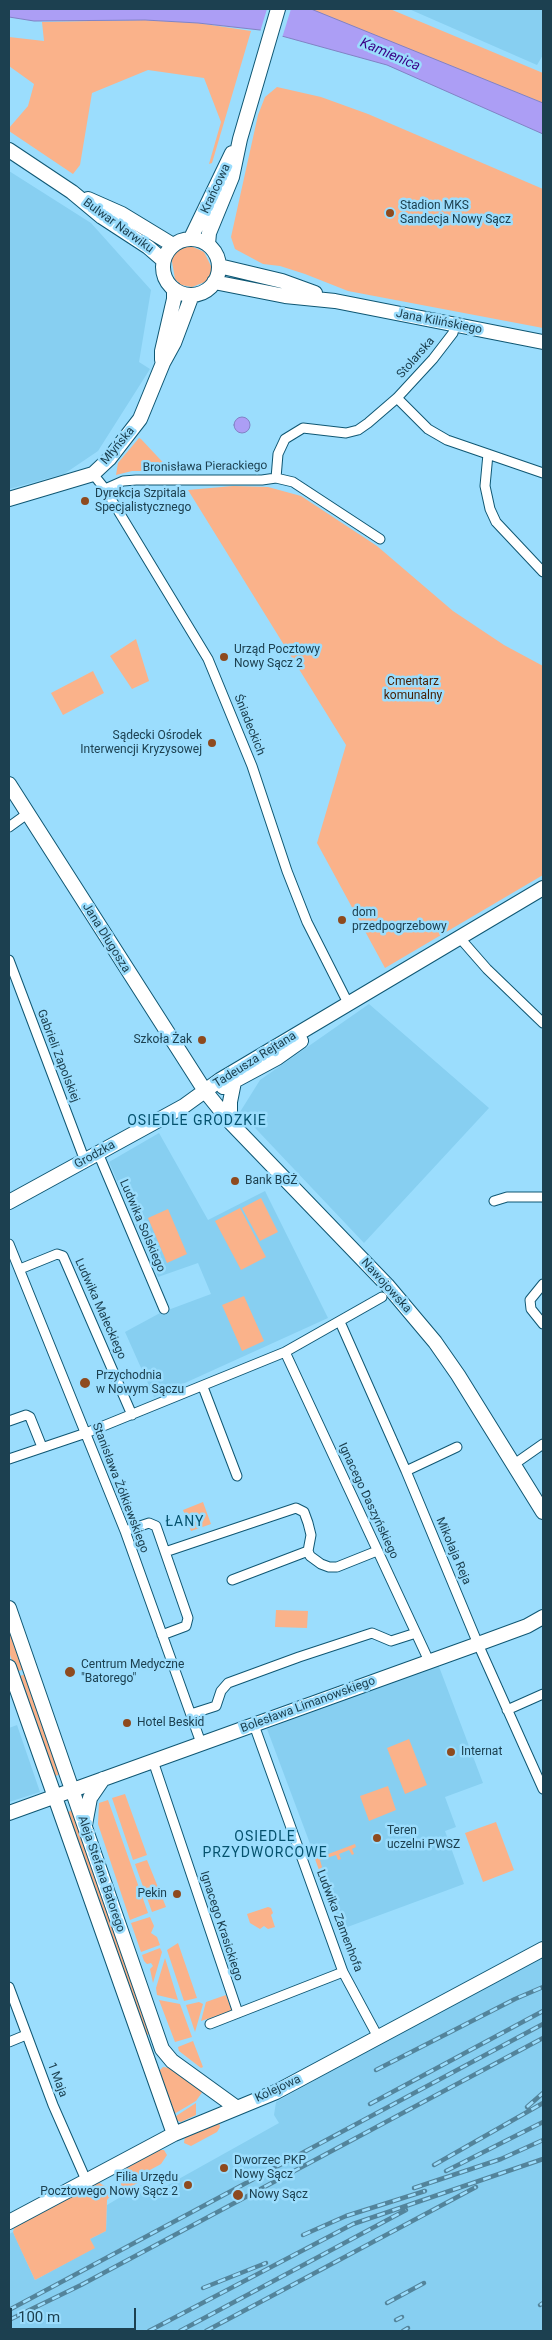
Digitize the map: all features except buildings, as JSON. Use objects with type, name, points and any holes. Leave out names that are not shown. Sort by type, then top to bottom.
[{"type":"street","name":"Krańcowa","points":[[208,244],[209,233],[232,177],[240,139],[278,9]]},
{"type":"street","name":"Krańcowa","points":[[191,238],[240,139]]},
{"type":"street","name":"Bulwar Narwiku","points":[[9,150],[72,192],[102,218],[148,247],[163,260]]},
{"type":"street","name":"Bulwar Narwiku","points":[[72,192],[122,214],[173,245]]},
{"type":"street","points":[[191,238],[208,244],[217,256],[220,266],[214,282],[200,293],[192,295],[174,289],[164,276],[163,260],[173,245],[191,238]]},
{"type":"street","name":"Jana Kilińskiego","points":[[220,266],[282,281],[335,301]]},
{"type":"street","name":"Jana Kilińskiego","points":[[214,282],[285,296],[335,301],[543,342]]},
{"type":"street","name":"Młyńska","points":[[163,363],[162,351],[174,299],[174,289]]},
{"type":"street","name":"Młyńska","points":[[9,499],[93,474],[125,440],[140,419],[163,363],[174,343],[192,295]]},
{"type":"street","name":"Stolarska","points":[[455,325],[453,333],[433,359],[396,398],[428,429],[462,447],[543,473]]},
{"type":"street","points":[[276,478],[278,454],[285,439],[295,432],[304,428],[346,433],[358,430],[396,398]]},
{"type":"street","points":[[488,454],[485,486],[490,509],[496,522],[543,572]]},
{"type":"street","name":"Śniadeckich","points":[[93,474],[105,489],[208,659],[252,766],[287,872],[307,922],[348,1003]]},
{"type":"street","name":"Bronisława Pierackiego","points":[[105,489],[123,481],[136,480],[262,480],[276,478],[293,482],[380,539]]},
{"type":"street","name":"Jana Długosza","points":[[9,784],[205,1091]]},
{"type":"street","points":[[9,827],[27,814]]},
{"type":"street","name":"Tadeusza Rejtana","points":[[205,1091],[324,1017],[543,888]]},
{"type":"street","points":[[459,937],[487,969],[543,1023]]},
{"type":"street","name":"Gabrieli Zapolskiej","points":[[9,960],[85,1161]]},
{"type":"street","name":"Tadeusza Rejtana","points":[[205,1091],[225,1087],[278,1058],[301,1041],[324,1017]]},
{"type":"street","points":[[230,1122],[230,1102],[234,1082]]},
{"type":"street","name":"Nawojowska","points":[[205,1091],[230,1122],[387,1285],[435,1342],[458,1375],[513,1466],[542,1508]]},
{"type":"street","name":"Grodzka","points":[[9,1202],[184,1106],[205,1091]]},
{"type":"street","name":"Ludwika Solskiego","points":[[98,1153],[164,1309]]},
{"type":"street","points":[[494,1201],[507,1196],[543,1197]]},
{"type":"street","name":"Stanisława Żółkiewskiego","points":[[9,1244],[125,1531],[201,1743]]},
{"type":"street","name":"Ludwika Małeckiego","points":[[20,1269],[57,1254],[63,1256],[132,1415]]},
{"type":"street","points":[[543,1284],[530,1300],[531,1309],[543,1324]]},
{"type":"street","points":[[9,1458],[86,1433],[285,1352],[382,1297]]},
{"type":"street","name":"Mikołaja Reja","points":[[340,1322],[406,1471],[478,1644],[543,1789]]},
{"type":"street","name":"Ignacego Daszyńskiego","points":[[285,1352],[429,1661]]},
{"type":"street","points":[[202,1387],[237,1476]]},
{"type":"street","points":[[9,1421],[26,1415],[30,1417],[42,1447]]},
{"type":"street","points":[[513,1466],[543,1444]]},
{"type":"street","points":[[406,1471],[457,1448]]},
{"type":"street","points":[[165,1552],[296,1508],[304,1512],[308,1523],[311,1535],[308,1551],[310,1556],[329,1568],[337,1567],[377,1551]]},
{"type":"street","points":[[125,1531],[149,1523],[156,1526],[188,1618],[186,1626],[162,1635]]},
{"type":"street","points":[[232,1580],[308,1551]]},
{"type":"street","name":"Aleja Stefana Batorego","points":[[9,1608],[162,2049],[172,2061],[237,2108]]},
{"type":"street","name":"Bolesława Limanowskiego","points":[[9,1813],[527,1626],[543,1616]]},
{"type":"street","points":[[191,1714],[216,1706],[221,1691],[228,1683],[299,1657],[372,1633],[391,1641],[416,1633]]},
{"type":"street","name":"Aleja Stefana Batorego","points":[[9,1667],[174,2134]]},
{"type":"street","points":[[507,1710],[543,1694]]},
{"type":"street","name":"Ludwika Zamenhofa","points":[[254,1725],[342,1972],[378,2037]]},
{"type":"street","name":"Ignacego Krasickiego","points":[[153,1761],[238,2013]]},
{"type":"street","points":[[84,1828],[90,1798],[103,1779]]},
{"type":"street","name":"Kolejowa","points":[[9,2222],[174,2134],[276,2092],[543,1949]]},
{"type":"street","points":[[210,2024],[342,1972]]},
{"type":"street","name":"1 Maja","points":[[9,1987],[52,2105],[86,2180]]},
{"type":"street","points":[[9,2042],[26,2035]]},
{"type":"shaded area","points":[[409,9],[543,9],[543,55],[537,65]]},
{"type":"shaded area","points":[[9,171],[91,223],[151,290],[139,362],[150,369],[98,451],[64,474],[9,489]]},
{"type":"shaded area","points":[[369,1004],[489,1108],[364,1243],[240,1112],[260,1080]]},
{"type":"shaded area","points":[[159,1133],[208,1220],[265,1191],[328,1318],[154,1397],[125,1332],[160,1313],[211,1294],[198,1263],[158,1277],[109,1162]]},
{"type":"shaded area","points":[[438,1664],[483,1783],[445,1797],[456,1827],[445,1831],[464,1884],[342,1929],[267,1729]]},
{"type":"shaded area","points":[[17,1725],[40,1792],[9,1802],[9,1728]]},
{"type":"shaded area","points":[[543,1957],[543,2331],[9,2331],[9,2234],[13,2232],[35,2280],[94,2248],[90,2239],[106,2231],[107,2205],[141,2185],[159,2190],[279,2123],[274,2115],[276,2102]]},
{"type":"green space","points":[[307,9],[390,9],[543,73],[543,103]]},
{"type":"green space","points":[[145,20],[198,23],[251,31],[212,163],[209,164],[221,122],[204,78],[148,70],[92,93],[80,165],[73,174],[9,131],[9,128],[28,106],[34,84],[9,66],[9,37],[44,41],[42,22]]},
{"type":"green space","name":"Stadion MKS Sandecja Nowy Sącz","points":[[277,87],[321,97],[368,114],[543,189],[543,328],[348,291],[280,266],[263,264],[235,249],[231,237],[258,115],[265,97]]},
{"type":"green space","points":[[189,245],[204,252],[212,268],[210,277],[205,282],[192,287],[181,285],[175,279],[171,256],[177,248]]},
{"type":"green space","points":[[139,438],[171,471],[132,471],[116,475],[118,463]]},
{"type":"green space","name":"Cmentarz komunalny","points":[[233,486],[268,487],[301,496],[377,546],[453,611],[504,645],[543,666],[543,875],[385,968],[317,843],[346,745],[188,490]]},
{"type":"green space","points":[[136,639],[149,681],[132,689],[110,656]]},
{"type":"green space","points":[[93,671],[104,693],[63,715],[51,693]]},
{"type":"green space","points":[[261,1198],[278,1232],[260,1241],[242,1208]]},
{"type":"green space","points":[[240,1208],[266,1257],[241,1270],[215,1221]]},
{"type":"green space","points":[[168,1209],[187,1254],[167,1263],[148,1218]]},
{"type":"green space","points":[[244,1296],[264,1341],[242,1351],[222,1305]]},
{"type":"green space","points":[[203,1502],[211,1524],[191,1531],[183,1510]]},
{"type":"green space","points":[[276,1610],[308,1611],[307,1628],[275,1627]]},
{"type":"green space","points":[[9,1623],[24,1669],[16,1672],[9,1652]]},
{"type":"green space","points":[[26,1674],[61,1774],[52,1777],[17,1677]]},
{"type":"green space","points":[[409,1739],[427,1785],[405,1794],[387,1748]]},
{"type":"green space","points":[[388,1786],[396,1810],[369,1821],[360,1796]]},
{"type":"green space","points":[[125,1794],[147,1855],[133,1860],[112,1798]]},
{"type":"green space","points":[[108,1800],[148,1913],[130,1920],[98,1824],[99,1803]]},
{"type":"green space","points":[[73,1810],[152,2033],[144,2036],[65,1813]]},
{"type":"green space","points":[[496,1822],[514,1870],[483,1882],[465,1833]]},
{"type":"green space","points":[[355,1844],[356,1847],[352,1849],[354,1854],[352,1855],[349,1850],[339,1854],[341,1859],[338,1860],[336,1855],[320,1860],[322,1867],[319,1870],[315,1859]]},
{"type":"green space","points":[[147,1860],[166,1907],[152,1912],[135,1864]]},
{"type":"green space","points":[[268,1907],[271,1908],[273,1913],[271,1915],[275,1927],[268,1929],[264,1926],[260,1929],[250,1923],[247,1914]]},
{"type":"green space","points":[[150,1917],[154,1926],[151,1933],[157,1937],[160,1945],[141,1952],[131,1923]]},
{"type":"green space","points":[[178,1943],[197,1998],[184,2001],[167,1950]]},
{"type":"green space","points":[[160,1948],[162,1952],[153,1983],[150,1969],[153,1966],[151,1963],[147,1964],[144,1961],[142,1955]]},
{"type":"green space","points":[[165,1958],[178,2000],[157,1995],[156,1988]]},
{"type":"green space","points":[[226,1995],[232,2011],[201,2021],[206,2002]]},
{"type":"green space","points":[[159,2000],[180,2004],[192,2037],[175,2042]]},
{"type":"green space","points":[[199,2002],[203,2004],[195,2032],[186,2005]]},
{"type":"green space","points":[[193,2041],[203,2067],[201,2068],[179,2051],[178,2047]]},
{"type":"green space","points":[[163,2067],[170,2068],[203,2091],[196,2101],[174,2114],[171,2112],[159,2071]]},
{"type":"green space","points":[[196,2103],[196,2115],[181,2122],[175,2120],[176,2116]]},
{"type":"green space","points":[[219,2122],[220,2127],[217,2132],[191,2146],[184,2143],[185,2136]]},
{"type":"green space","points":[[158,2150],[164,2150],[167,2155],[161,2164],[139,2176],[124,2169],[125,2166]]},
{"type":"green space","points":[[124,2172],[139,2179],[138,2183],[124,2189],[121,2185]]},
{"type":"green space","points":[[98,2182],[111,2190],[112,2194],[107,2200],[106,2231],[90,2239],[95,2248],[35,2280],[13,2232],[15,2225]]},
{"type":"water","name":"Kamienica","points":[[9,9],[311,9],[543,103],[543,134],[387,65],[260,30],[198,23],[145,20],[34,21],[9,17]]},
{"type":"water","points":[[242,417],[248,419],[250,425],[248,431],[242,433],[236,431],[234,425],[236,419]]},
{"type":"pier","points":[[267,9],[291,9],[282,38],[260,32]]},
{"type":"railway","points":[[376,2070],[515,1999],[543,1987]]},
{"type":"railway","points":[[370,2104],[543,2011]]},
{"type":"railway","points":[[9,2310],[543,2024]]},
{"type":"railway","points":[[9,2320],[81,2285],[543,2038]]},
{"type":"railway","points":[[527,2107],[543,2093]]},
{"type":"railway","points":[[434,2165],[543,2103]]},
{"type":"railway","points":[[446,2171],[543,2122]]},
{"type":"railway","points":[[414,2188],[501,2159],[543,2140]]},
{"type":"railway","points":[[149,2331],[353,2224],[543,2159]]},
{"type":"railway","points":[[206,2331],[476,2187]]},
{"type":"railway","points":[[303,2235],[346,2216],[425,2191]]},
{"type":"railway","points":[[180,2331],[406,2210]]},
{"type":"railway","points":[[203,2288],[266,2263]]},
{"type":"railway","points":[[387,2303],[424,2283]]},
{"type":"railway","points":[[396,2320],[402,2317]]},
{"type":"railway","points":[[403,2331],[408,2328]]},
{"type":"place","name":"Stadion MKS Sandecja Nowy Sącz","points":[[390,213]]},
{"type":"place","name":"Dyrekcja Szpitala Specjalistycznego","points":[[85,501]]},
{"type":"place","name":"Urząd Pocztowy Nowy Sącz 2","points":[[224,657]]},
{"type":"place","name":"Sądecki Ośrodek Interwencji Kryzysowej","points":[[212,743]]},
{"type":"place","name":"dom przedpogrzebowy","points":[[342,920]]},
{"type":"place","name":"Szkoła Żak","points":[[202,1040]]},
{"type":"place","name":"Bank BGŻ","points":[[235,1181]]},
{"type":"place","name":"Przychodnia w Nowym Sączu","points":[[85,1383]]},
{"type":"place","name":"Centrum Medyczne \"Batorego\"","points":[[70,1672]]},
{"type":"place","name":"Hotel Beskid","points":[[127,1723]]},
{"type":"place","name":"Internat","points":[[451,1752]]},
{"type":"place","name":"Teren uczelni PWSZ","points":[[377,1838]]},
{"type":"place","name":"Pekin","points":[[177,1894]]},
{"type":"place","name":"Dworzec PKP Nowy Sącz","points":[[224,2168]]},
{"type":"place","name":"Filia Urzędu Pocztowego Nowy Sącz 2","points":[[188,2185]]},
{"type":"place","name":"Nowy Sącz","points":[[238,2195]]},
{"type":"district","name":"OSIEDLE GRODZKIE","points":[[197,1121]]},
{"type":"district","name":"ŁANY","points":[[185,1522]]},
{"type":"district","name":"OSIEDLE PRZYDWORCOWE","points":[[265,1845]]}]
